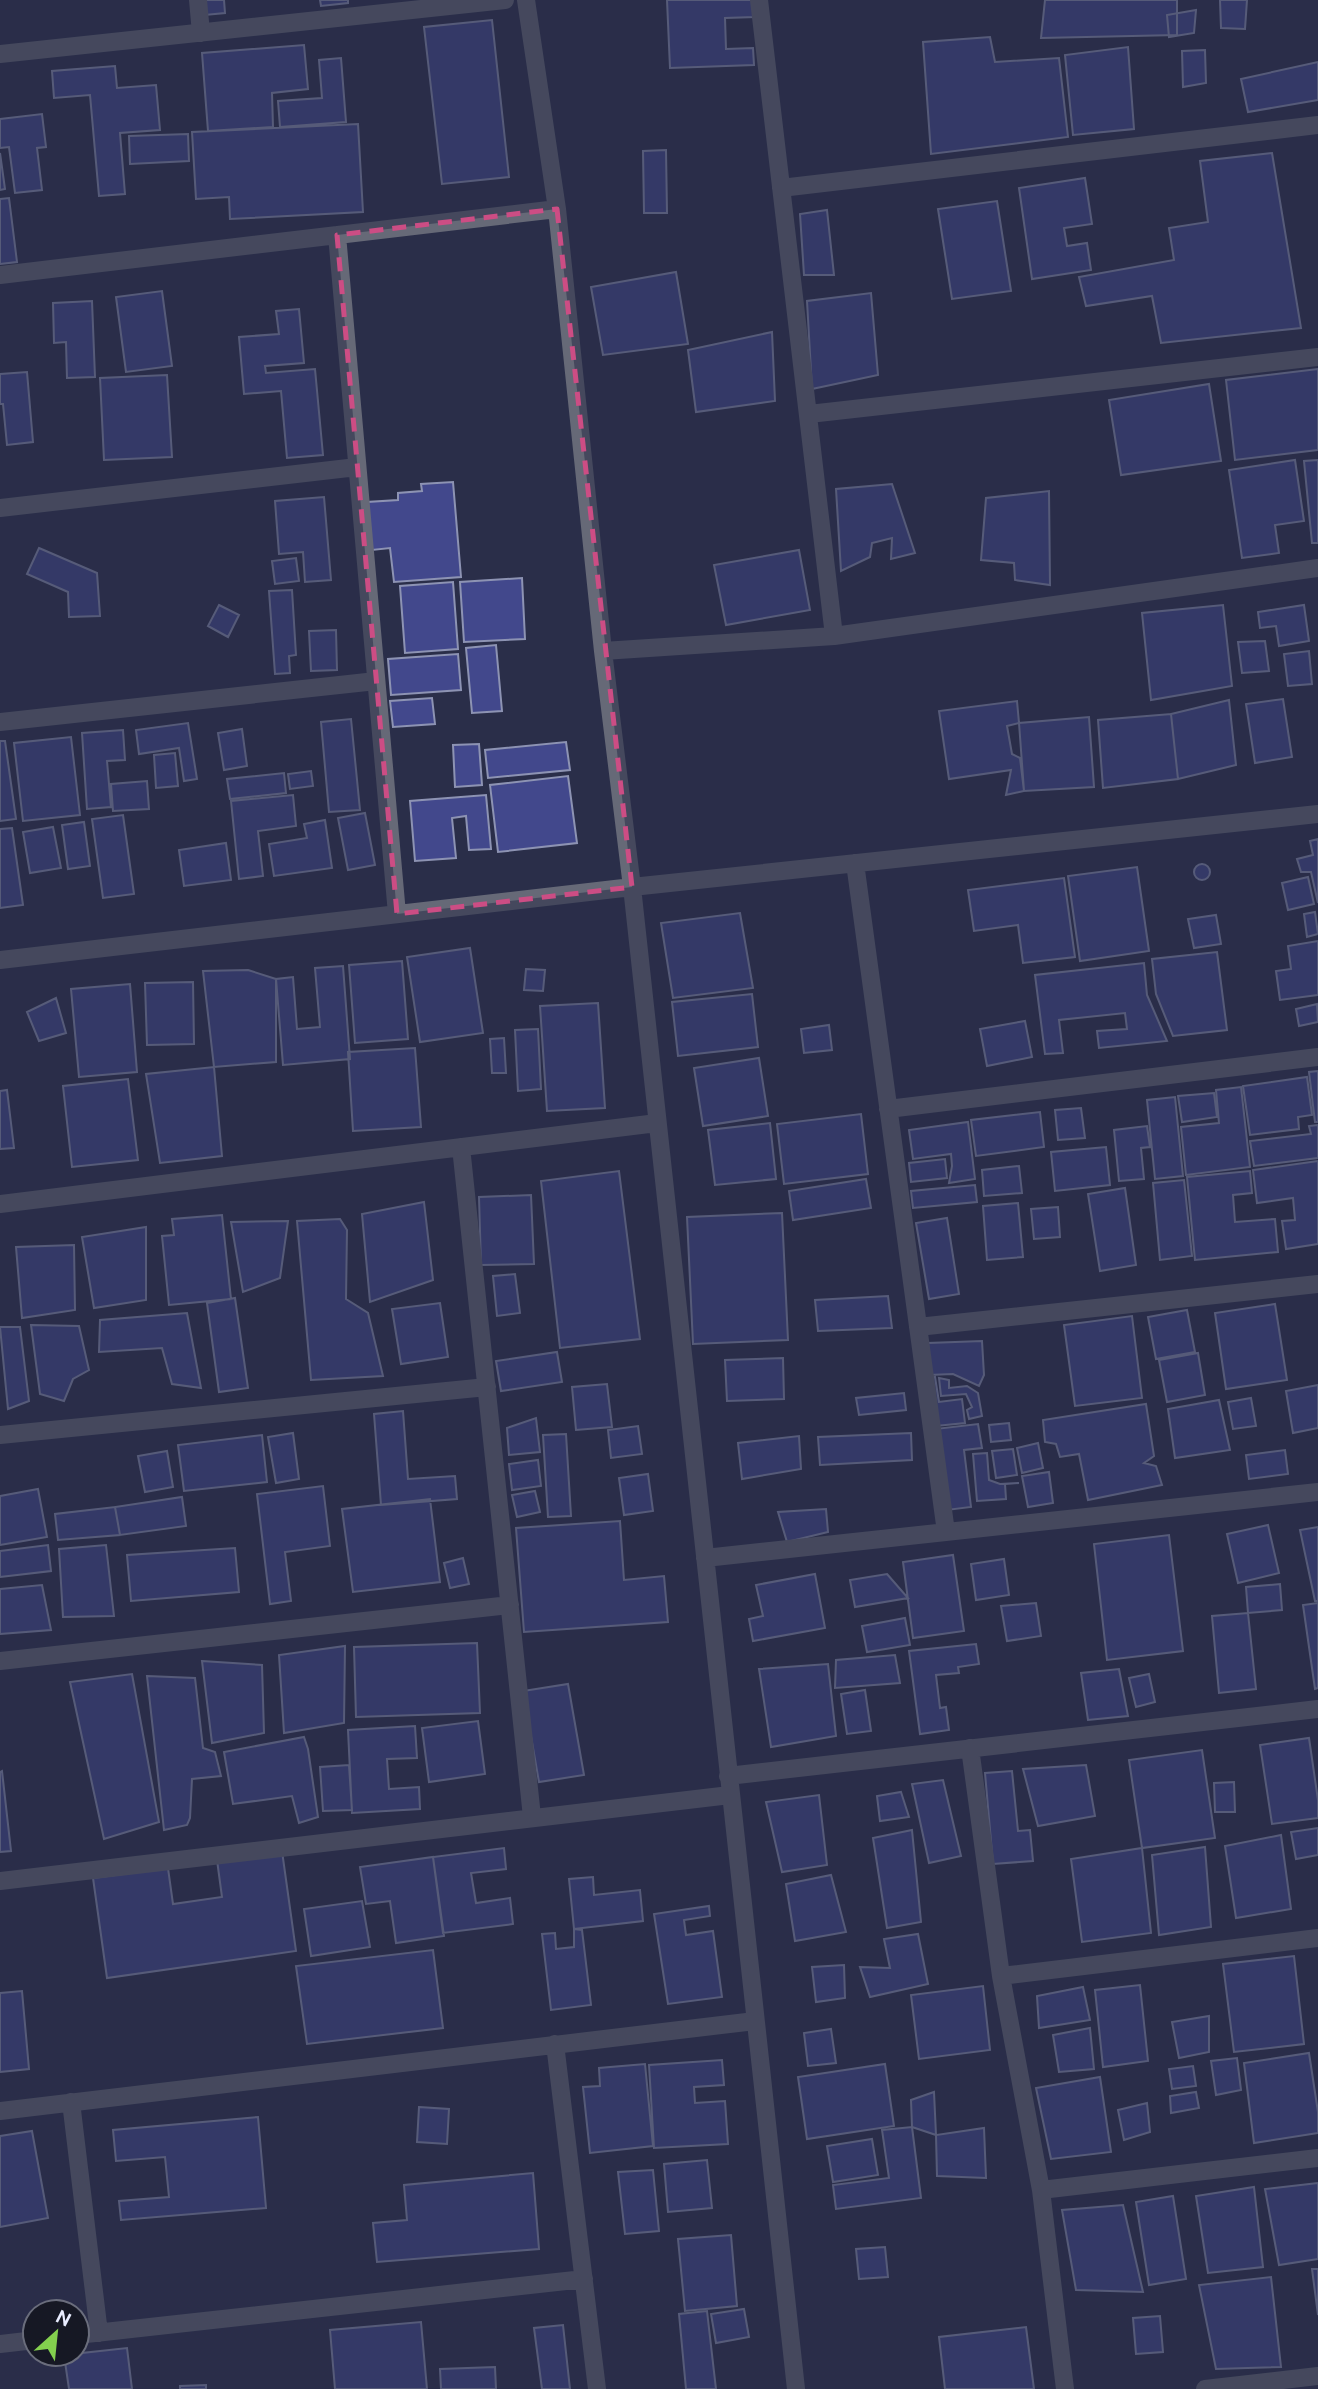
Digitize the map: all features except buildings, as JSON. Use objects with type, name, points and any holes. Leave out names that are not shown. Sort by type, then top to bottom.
[{"type":"street","points":[[198,0],[201,33]]},
{"type":"street","points":[[0,54],[505,0]]},
{"type":"street","points":[[527,0],[557,209],[603,651],[632,887],[796,2389]]},
{"type":"street","points":[[759,0],[834,636]]},
{"type":"street","points":[[781,188],[1318,125]]},
{"type":"street","points":[[0,275],[557,209]]},
{"type":"street","points":[[337,235],[397,914]]},
{"type":"street","points":[[809,414],[1318,358]]},
{"type":"street","points":[[0,508],[357,467]]},
{"type":"street","points":[[603,651],[834,636],[1318,568]]},
{"type":"street","points":[[0,722],[376,681]]},
{"type":"street","points":[[0,960],[632,887],[1318,814]]},
{"type":"street","points":[[855,863],[946,1532]]},
{"type":"street","points":[[888,1109],[1318,1057]]},
{"type":"street","points":[[0,1204],[657,1123]]},
{"type":"street","points":[[461,1147],[532,1817]]},
{"type":"street","points":[[918,1327],[1318,1284]]},
{"type":"street","points":[[0,1435],[487,1387]]},
{"type":"street","points":[[705,1558],[1318,1492]]},
{"type":"street","points":[[0,1661],[510,1605]]},
{"type":"street","points":[[728,1776],[1318,1709]]},
{"type":"street","points":[[970,1748],[1001,1976],[1041,2190],[1065,2389]]},
{"type":"street","points":[[0,1881],[730,1796]]},
{"type":"street","points":[[1001,1976],[1318,1938]]},
{"type":"street","points":[[0,2111],[755,2021]]},
{"type":"street","points":[[555,2044],[597,2389]]},
{"type":"street","points":[[71,2102],[99,2333]]},
{"type":"street","points":[[1041,2190],[1318,2158]]},
{"type":"street","points":[[91,2334],[584,2279]]},
{"type":"street","points":[[0,2344],[21,2342]]},
{"type":"street","points":[[1205,2389],[1318,2376]]},
{"type":"highlighted area","points":[[557,209],[632,887],[397,914],[337,235]]}]
